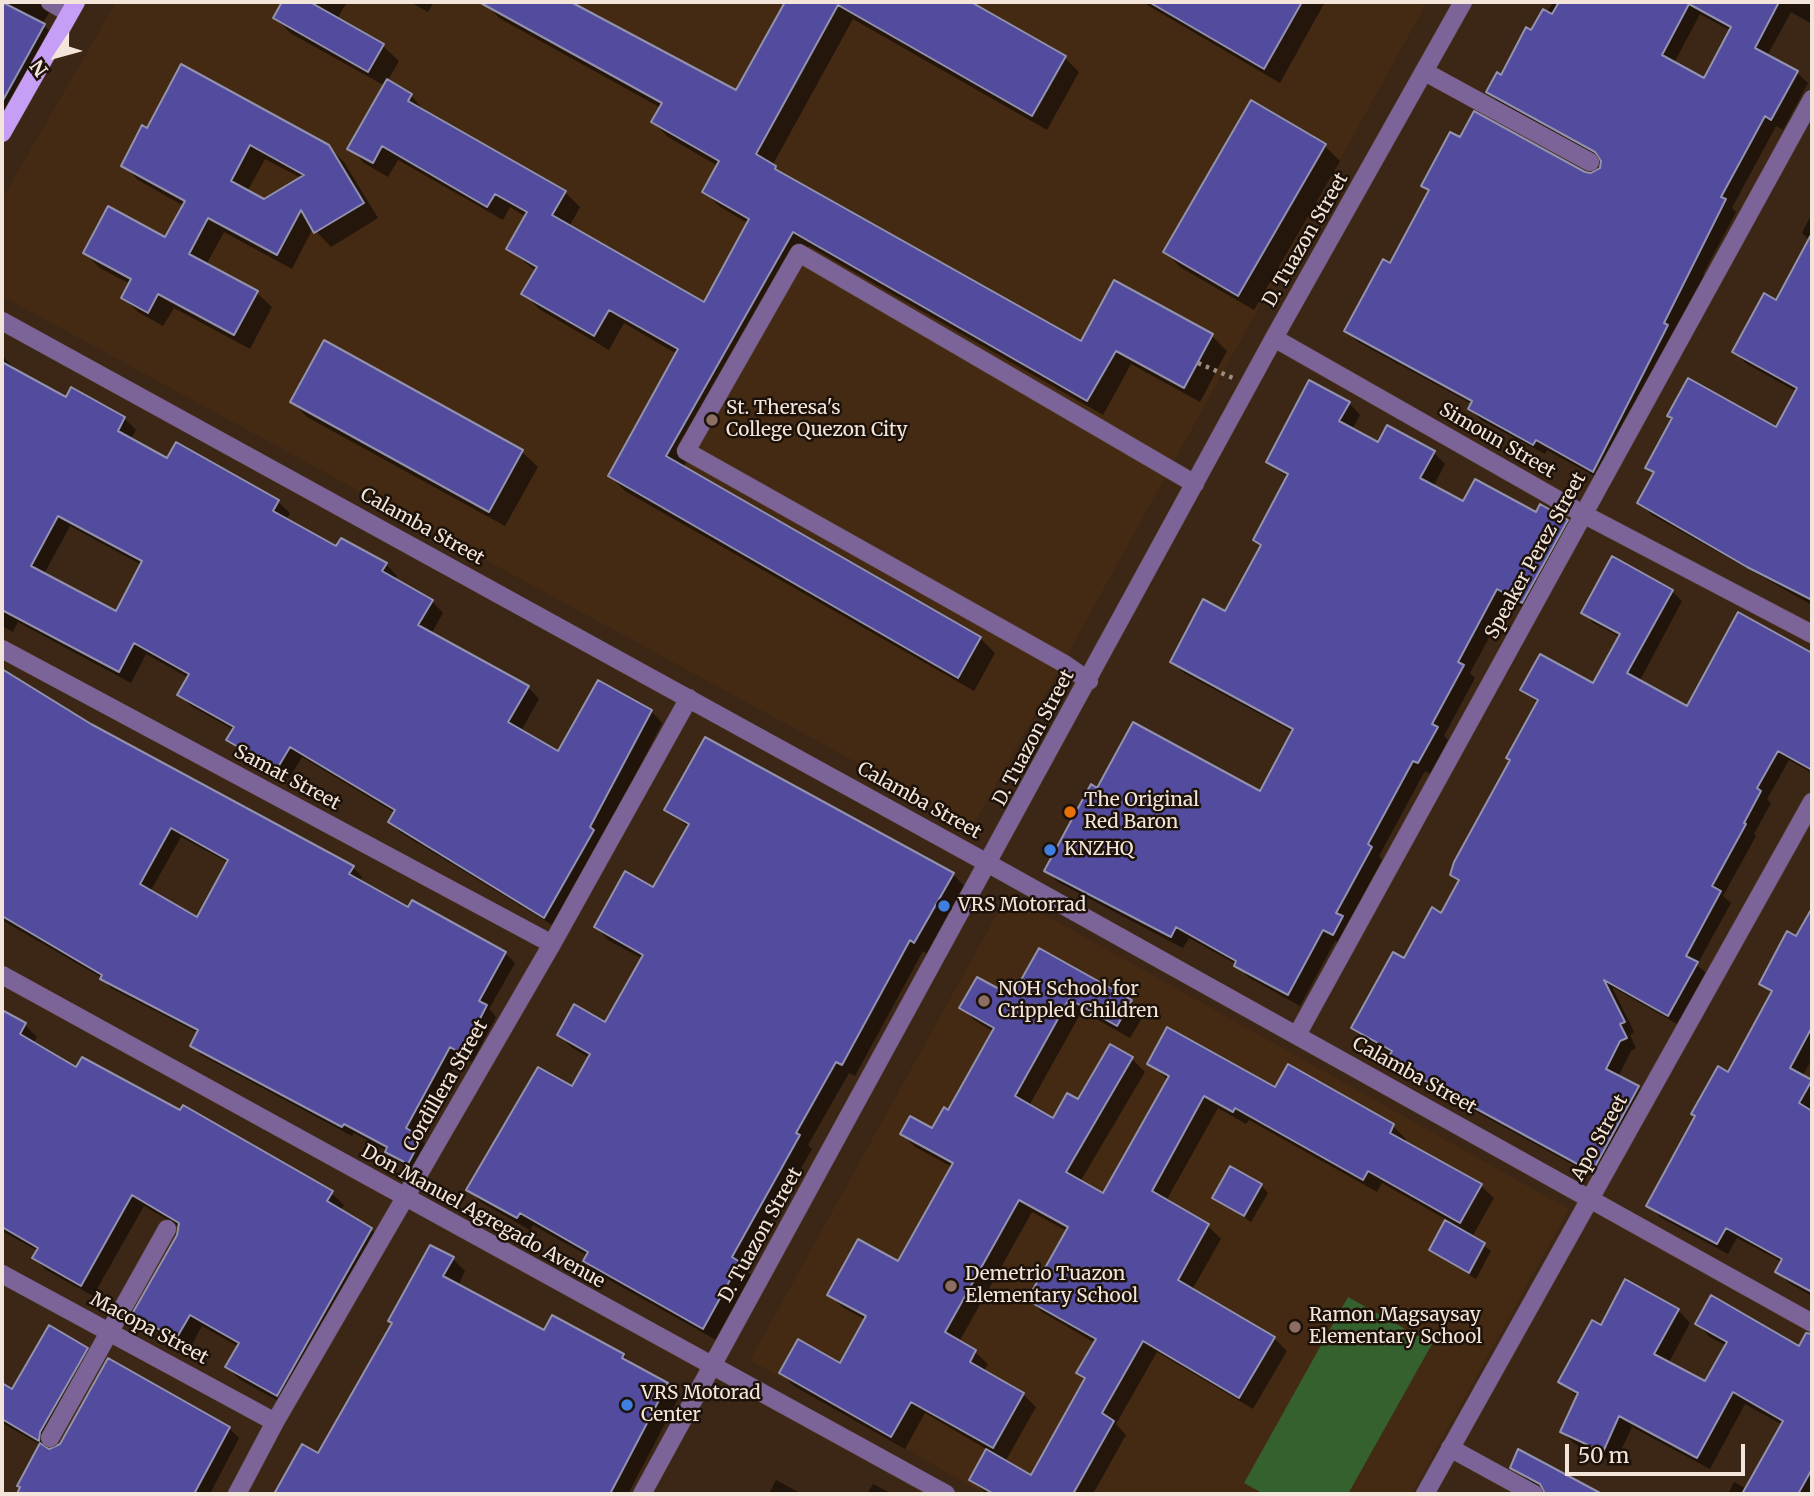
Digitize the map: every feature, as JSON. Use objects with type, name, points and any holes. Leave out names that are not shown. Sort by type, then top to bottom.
[{"type":"main road","points":[[2,133],[73,7]]},
{"type":"street","points":[[50,2],[73,7]]},
{"type":"street","name":"D. Tuazon Street","points":[[642,1494],[989,864],[1274,338],[1464,2]]},
{"type":"street","points":[[1425,72],[1590,162]]},
{"type":"street","name":"Speaker Perez Street","points":[[1297,1035],[1812,99]]},
{"type":"street","points":[[1088,681],[1063,663],[686,452],[799,253],[1195,484]]},
{"type":"street","name":"Calamba Street","points":[[2,321],[989,864],[1812,1323]]},
{"type":"street","name":"Simoun Street","points":[[1274,338],[1583,514],[1812,634]]},
{"type":"street","name":"Samat Street","points":[[2,649],[552,944]]},
{"type":"street","name":"Cordillera Street","points":[[237,1494],[275,1422],[552,944],[689,698]]},
{"type":"street","name":"Apo Street","points":[[1425,1494],[1812,802]]},
{"type":"street","name":"Don Manuel Agregado Avenue","points":[[2,975],[946,1494]]},
{"type":"street","points":[[50,1438],[167,1229]]},
{"type":"street","name":"Macopa Street","points":[[2,1274],[275,1422]]},
{"type":"street","points":[[1450,1448],[1534,1494]]},
{"type":"path","points":[[1198,363],[1222,372]]},
{"type":"shaded area","name":"St. Theresa's College Quezon City","points":[[116,2],[1427,2],[973,826],[2,296],[2,199]]},
{"type":"shaded area","points":[[1008,894],[1569,1209],[1411,1494],[985,1494],[750,1360]]},
{"type":"green space","points":[[1348,1297],[1432,1344],[1348,1494],[1264,1494],[1244,1483]]},
{"type":"building","points":[[2,2],[45,24],[2,102]]},
{"type":"building","points":[[282,2],[310,2],[384,44],[368,72],[273,18]]},
{"type":"building","points":[[479,2],[571,2],[736,90],[785,2],[971,2],[1066,56],[1032,116],[838,5],[756,154],[776,166],[775,169],[1081,341],[1114,280],[1213,334],[1184,388],[1116,351],[1087,401],[793,232],[666,456],[981,637],[958,678],[608,476],[678,349],[609,310],[594,336],[521,294],[537,267],[506,249],[527,212],[495,194],[487,207],[382,146],[373,163],[347,149],[387,79],[412,94],[408,101],[566,191],[552,215],[704,302],[749,219],[702,192],[719,161],[651,122],[662,103]]},
{"type":"building","points":[[1149,2],[1302,2],[1264,69]]},
{"type":"building","points":[[1559,2],[1779,2],[1755,48],[1798,71],[1771,120],[1765,116],[1721,197],[1726,199],[1664,323],[1668,325],[1593,472],[1536,440],[1533,445],[1468,409],[1472,401],[1344,331],[1383,259],[1390,263],[1429,190],[1421,186],[1450,132],[1460,137],[1474,111],[1585,172],[1591,173],[1600,168],[1601,161],[1595,152],[1486,92],[1497,72],[1501,75],[1526,27],[1531,30],[1543,9],[1552,14]],"holes":[[[1689,4],[1731,27],[1704,78],[1662,55]]]},
{"type":"building","points":[[181,64],[329,145],[364,203],[314,233],[301,210],[277,255],[208,218],[189,254],[258,291],[234,335],[158,294],[148,313],[121,298],[131,279],[83,253],[108,206],[165,237],[185,201],[121,166],[142,125],[147,128]],"holes":[[[250,145],[304,175],[264,199],[231,181]]]},
{"type":"building","points":[[1251,100],[1326,144],[1238,296],[1163,252]]},
{"type":"building","points":[[1812,233],[1812,600],[1747,567],[1637,503],[1654,472],[1645,468],[1672,418],[1667,416],[1688,378],[1776,427],[1797,388],[1732,352],[1764,293],[1776,300]]},
{"type":"building","points":[[324,340],[523,450],[489,512],[290,402]]},
{"type":"building","points":[[2,362],[66,397],[71,387],[125,417],[118,431],[167,458],[176,442],[279,500],[273,511],[336,546],[341,538],[387,563],[382,571],[433,600],[418,625],[529,686],[508,722],[558,751],[598,680],[652,710],[590,827],[594,830],[544,918],[388,822],[395,810],[290,747],[277,769],[226,740],[234,727],[177,695],[189,674],[134,643],[119,672],[2,610]],"holes":[[[58,516],[142,561],[116,611],[31,566]]]},
{"type":"building","points":[[1309,380],[1350,402],[1339,421],[1378,442],[1387,425],[1435,451],[1420,478],[1463,501],[1475,479],[1536,512],[1540,504],[1568,520],[1522,603],[1497,589],[1458,662],[1464,665],[1432,724],[1438,727],[1418,763],[1413,761],[1368,844],[1372,847],[1336,913],[1343,916],[1333,935],[1323,930],[1288,995],[1234,966],[1236,961],[1176,927],[1171,937],[1044,871],[1091,784],[1097,788],[1133,722],[1260,791],[1293,729],[1170,662],[1203,599],[1225,611],[1261,545],[1253,540],[1288,474],[1266,462]]},
{"type":"building","points":[[1612,556],[1673,590],[1627,673],[1687,706],[1738,612],[1812,653],[1812,770],[1778,751],[1757,788],[1761,791],[1744,823],[1746,824],[1712,886],[1721,891],[1686,956],[1698,962],[1668,1016],[1604,980],[1625,1022],[1620,1024],[1627,1038],[1620,1041],[1606,1069],[1639,1086],[1592,1172],[1387,1060],[1392,1051],[1351,1028],[1393,952],[1404,958],[1432,907],[1441,913],[1459,880],[1450,875],[1454,862],[1510,760],[1506,758],[1538,700],[1520,690],[1540,654],[1593,683],[1620,634],[1581,613]]},
{"type":"building","points":[[2,669],[91,724],[354,866],[349,874],[408,907],[412,900],[506,952],[479,1001],[487,1005],[462,1054],[450,1047],[406,1128],[422,1137],[408,1164],[385,1152],[387,1147],[344,1124],[342,1127],[190,1046],[198,1030],[100,979],[102,975],[2,916]],"holes":[[[171,828],[228,860],[197,917],[140,884]]]},
{"type":"building","points":[[705,737],[954,873],[914,943],[910,940],[842,1065],[836,1062],[796,1133],[800,1135],[732,1257],[740,1262],[703,1329],[583,1261],[588,1252],[520,1213],[517,1218],[466,1190],[538,1067],[572,1086],[590,1054],[557,1035],[574,1004],[605,1022],[643,955],[594,927],[625,871],[653,887],[689,824],[664,810]]},
{"type":"building","points":[[1812,908],[1812,1027],[1790,1068],[1812,1080],[1799,1103],[1812,1111],[1812,1292],[1775,1272],[1782,1259],[1726,1228],[1717,1244],[1646,1206],[1695,1116],[1691,1114],[1718,1066],[1728,1072],[1772,991],[1759,984],[1787,931],[1796,936]]},
{"type":"building","points":[[1039,948],[1132,1000],[1117,1026],[1069,999],[1015,1096],[1053,1118],[1067,1093],[1078,1099],[1110,1044],[1133,1057],[1066,1172],[1103,1193],[1169,1076],[1147,1064],[1167,1027],[1275,1087],[1288,1064],[1394,1124],[1390,1133],[1482,1184],[1460,1223],[1368,1171],[1363,1180],[1235,1108],[1233,1112],[1204,1096],[1152,1191],[1209,1224],[1178,1280],[1275,1337],[1239,1398],[1143,1341],[1102,1413],[1114,1421],[1073,1494],[994,1494],[969,1480],[986,1449],[1031,1475],[1085,1378],[1076,1373],[1096,1339],[1027,1300],[1068,1227],[1019,1200],[945,1332],[976,1350],[970,1362],[1024,1393],[993,1448],[911,1402],[891,1437],[779,1373],[798,1339],[840,1363],[866,1316],[827,1295],[858,1239],[898,1261],[953,1163],[900,1134],[910,1116],[932,1128],[944,1107],[948,1110],[994,1028],[959,1008],[977,977],[1012,996]]},
{"type":"building","points":[[2,1010],[26,1023],[20,1034],[76,1067],[82,1057],[180,1110],[183,1105],[333,1191],[327,1201],[372,1228],[277,1396],[225,1367],[239,1343],[190,1315],[176,1339],[132,1314],[177,1235],[179,1223],[132,1195],[81,1286],[32,1258],[38,1248],[2,1227]]},
{"type":"building","points":[[1230,1166],[1262,1184],[1244,1216],[1212,1198]]},
{"type":"building","points":[[1445,1220],[1485,1243],[1469,1273],[1429,1250]]},
{"type":"building","points":[[430,1245],[454,1257],[443,1276],[544,1330],[552,1315],[624,1354],[622,1358],[668,1383],[610,1494],[274,1494],[302,1444],[318,1453],[392,1323],[388,1321]]},
{"type":"building","points":[[1625,1279],[1679,1309],[1654,1354],[1705,1381],[1727,1342],[1695,1324],[1711,1295],[1799,1346],[1806,1333],[1812,1334],[1812,1469],[1798,1494],[1742,1494],[1783,1421],[1733,1392],[1697,1458],[1619,1416],[1603,1452],[1560,1432],[1578,1393],[1558,1382],[1592,1320],[1601,1325]]},
{"type":"building","points":[[49,1325],[88,1348],[40,1432],[39,1441],[2,1419],[2,1383],[12,1389]]},
{"type":"building","points":[[108,1358],[230,1427],[194,1494],[17,1494],[20,1487],[17,1486],[40,1443],[49,1449],[60,1444]]},
{"type":"building","points":[[1518,1449],[1602,1494],[1545,1494],[1540,1484],[1510,1468]]},
{"type":"place","name":"St. Theresa's College Quezon City","points":[[712,420]]},
{"type":"place","name":"The Original Red Baron","points":[[1070,812]]},
{"type":"place","name":"KNZHQ","points":[[1050,850]]},
{"type":"place","name":"VRS Motorrad","points":[[944,906]]},
{"type":"place","name":"NOH School for Crippled Children","points":[[984,1001]]},
{"type":"place","name":"Demetrio Tuazon Elementary School","points":[[951,1286]]},
{"type":"place","name":"Ramon Magsaysay Elementary School","points":[[1295,1327]]},
{"type":"place","name":"VRS Motorad Center","points":[[627,1405]]}]
